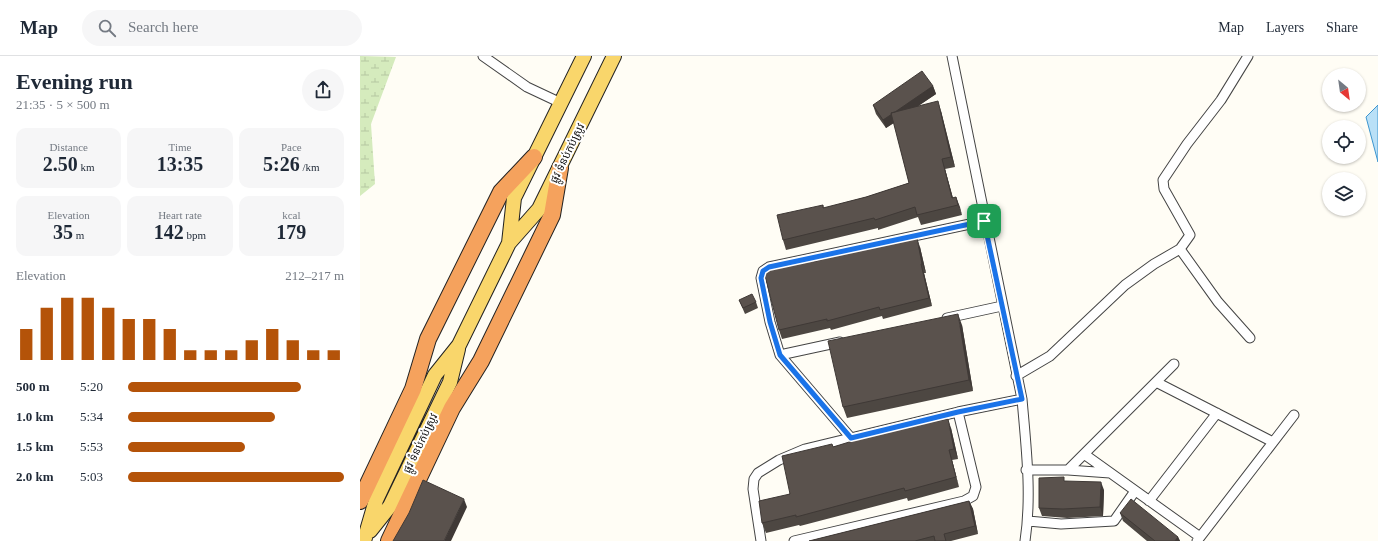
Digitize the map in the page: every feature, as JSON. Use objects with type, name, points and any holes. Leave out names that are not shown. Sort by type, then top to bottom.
[{"type":"highway","points":[[360,501],[413,389],[428,339],[501,192],[534,157]]},
{"type":"highway","points":[[388,541],[451,409],[481,361],[552,215],[560,168]]},
{"type":"main road","name":"ផ្លូវ ទំនប់កប់ស្រូវ","points":[[509,243],[514,198],[584,56]]},
{"type":"main road","name":"ផ្លូវ ទំនប់កប់ស្រូវ","points":[[366,538],[390,506],[450,382],[459,345],[509,243],[539,209],[614,56]]},
{"type":"street","points":[[483,56],[527,87],[560,103]]},
{"type":"street","points":[[952,56],[984,221],[1022,399],[1028,522],[1025,541]]},
{"type":"street","points":[[1016,376],[1050,356],[1125,285],[1154,264],[1180,249],[1190,235],[1164,189],[1163,180],[1187,144],[1222,100],[1248,56]]},
{"type":"street","points":[[851,438],[780,355],[770,322],[761,278],[763,271],[769,267],[984,221]]},
{"type":"street","points":[[1180,249],[1218,302],[1250,338]]},
{"type":"street","points":[[941,319],[1002,306]]},
{"type":"street","points":[[780,355],[849,340]]},
{"type":"street","points":[[1068,470],[1174,364]]},
{"type":"street","points":[[1156,382],[1273,442]]},
{"type":"street","points":[[761,541],[753,489],[754,479],[758,473],[778,460],[805,449],[958,412],[1022,399]]},
{"type":"street","points":[[794,541],[964,501],[973,496],[976,487],[958,412]]},
{"type":"street","points":[[1149,500],[1218,413]]},
{"type":"street","points":[[1084,454],[1149,500],[1198,539],[1294,415]]},
{"type":"street","points":[[1026,470],[1068,470],[1110,473]]},
{"type":"street","points":[[1028,522],[1061,524],[1114,521],[1135,491]]},
{"type":"green space","points":[[360,56],[396,57],[371,124],[375,184],[360,196]]},
{"type":"water","points":[[1378,105],[1378,162],[1366,117]]},
{"type":"building","points":[[922,71],[933,86],[895,112],[891,113],[892,114],[883,120],[873,105]]},
{"type":"building","points":[[938,101],[951,157],[942,159],[952,198],[956,197],[958,205],[917,215],[915,207],[875,220],[874,218],[783,240],[777,215],[823,205],[823,208],[866,197],[909,183],[891,113]]},
{"type":"building","points":[[917,238],[929,298],[880,310],[879,307],[827,321],[827,319],[779,330],[764,272],[812,259],[813,262],[863,248],[863,250]]},
{"type":"building","points":[[752,294],[756,302],[743,308],[739,300]]},
{"type":"building","points":[[958,314],[969,380],[843,407],[828,341]]},
{"type":"building","points":[[948,419],[954,449],[949,450],[956,477],[905,491],[904,488],[796,517],[796,515],[762,523],[759,501],[790,494],[782,456],[832,444],[833,447],[885,431]]},
{"type":"building","points":[[1064,477],[1064,481],[1101,482],[1100,507],[1063,509],[1039,508],[1039,478]]},
{"type":"building","points":[[423,480],[464,499],[444,541],[393,541],[409,513]]},
{"type":"building","points":[[1131,499],[1178,537],[1175,541],[1155,541],[1120,513]]},
{"type":"building","points":[[969,501],[975,526],[944,534],[946,541],[935,541],[934,536],[915,541],[809,541]]},
{"type":"route","points":[[984,221],[1022,399],[958,412],[851,438],[780,355],[770,322],[761,278],[763,271],[769,267],[984,221]]}]
